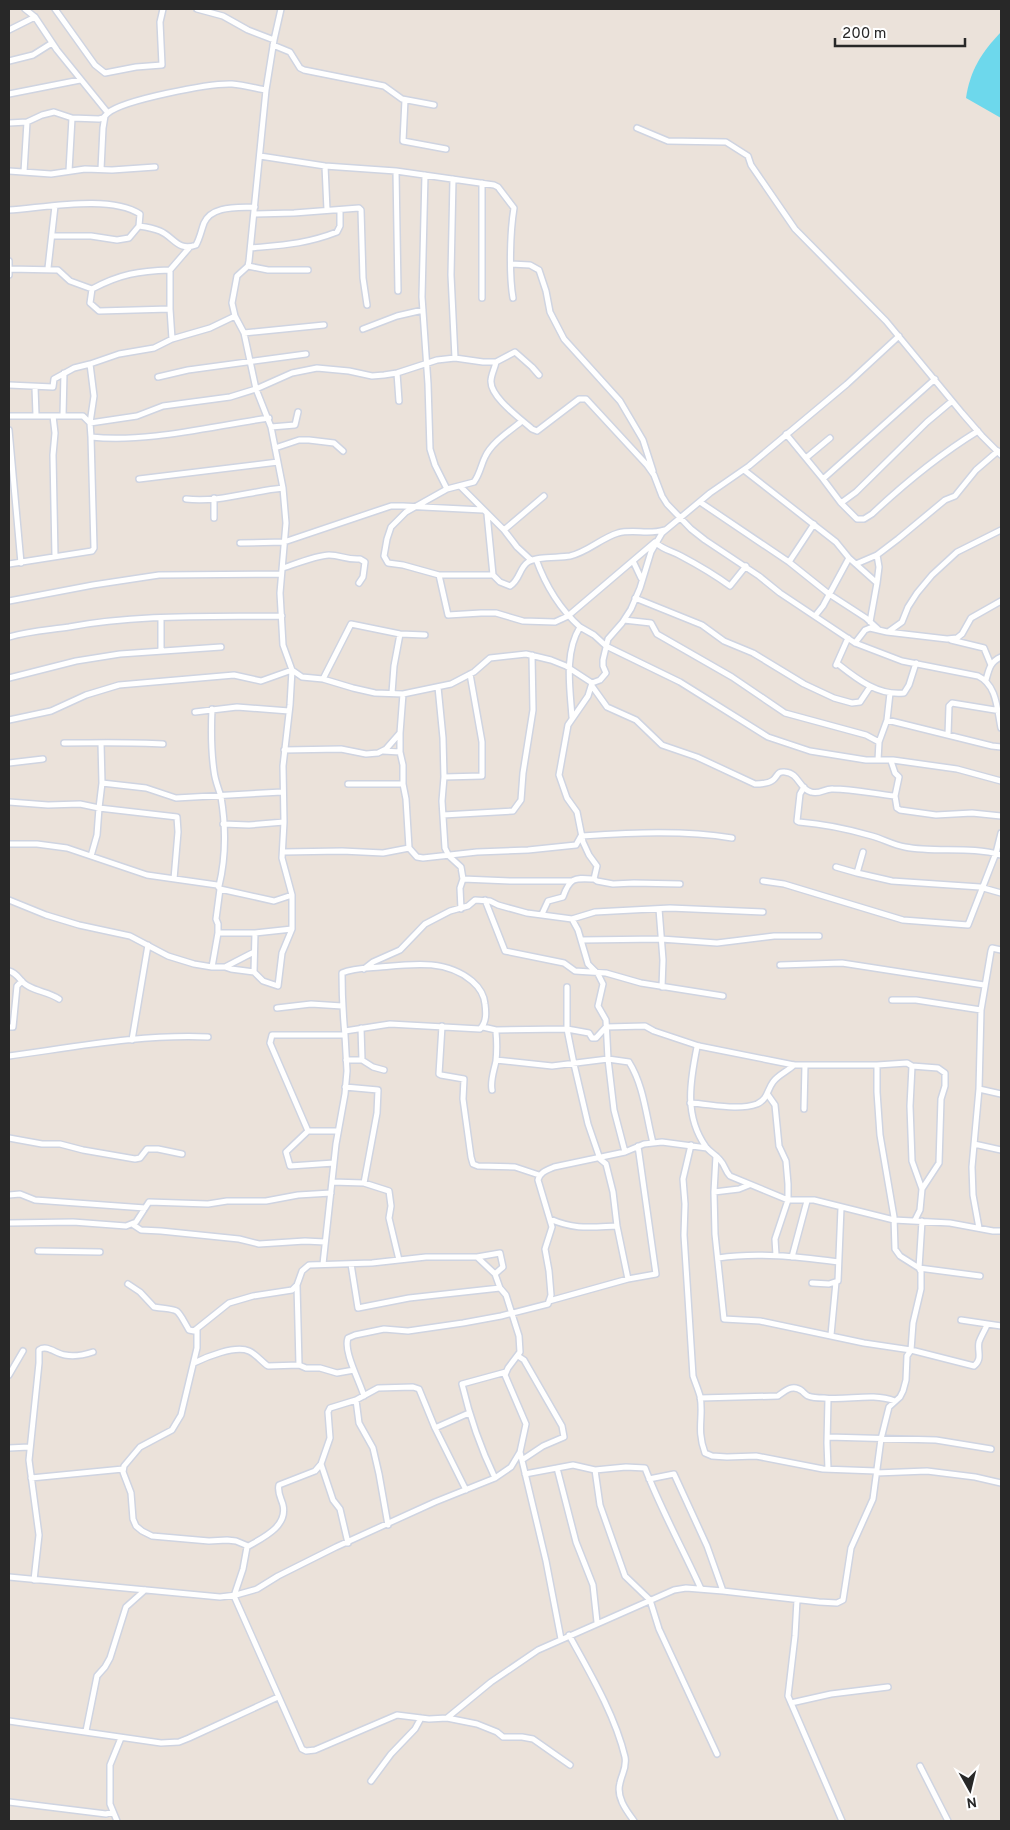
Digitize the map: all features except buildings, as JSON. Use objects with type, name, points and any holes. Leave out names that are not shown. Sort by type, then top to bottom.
[{"type":"street","points":[[25,9],[35,17],[52,43],[106,114],[103,128],[101,169]]},
{"type":"street","points":[[55,9],[95,64],[105,73],[162,64],[160,22],[163,9]]},
{"type":"street","points":[[197,9],[223,16],[290,52],[300,68],[304,70],[384,86],[406,100],[434,105]]},
{"type":"street","points":[[223,16],[225,9]]},
{"type":"street","points":[[225,967],[231,970],[254,972],[263,981],[278,986],[282,953],[292,929],[292,894],[283,863],[284,822],[282,792],[292,670],[283,645],[280,593],[286,523],[283,488],[271,427],[256,389],[244,333],[232,303],[234,282],[238,273],[248,266],[251,248],[266,90],[281,9]]},
{"type":"street","points":[[9,30],[35,17]]},
{"type":"street","points":[[9,61],[33,55],[52,43]]},
{"type":"street","points":[[9,94],[80,80]]},
{"type":"street","points":[[9,123],[27,122],[54,112],[72,118],[101,119],[106,114],[123,106],[165,94],[231,84],[266,90]]},
{"type":"street","points":[[406,100],[403,142],[446,150]]},
{"type":"street","points":[[69,171],[72,118]]},
{"type":"street","points":[[24,172],[27,122]]},
{"type":"street","points":[[637,128],[668,141],[726,142],[747,155],[751,165],[796,229],[869,302],[978,432],[999,453],[976,470],[955,496],[945,500],[877,555],[856,564]]},
{"type":"street","points":[[260,156],[324,166],[396,171],[490,184],[498,187],[513,205],[511,264],[513,298]]},
{"type":"street","points":[[324,166],[326,210]]},
{"type":"street","points":[[9,171],[51,174],[69,171],[155,167]]},
{"type":"street","points":[[396,171],[398,291]]},
{"type":"street","points":[[425,175],[422,270],[430,449],[435,465],[447,489]]},
{"type":"street","points":[[453,179],[451,275],[455,358]]},
{"type":"street","points":[[482,183],[482,298]]},
{"type":"street","points":[[9,210],[74,203],[123,207],[140,214],[139,226],[129,238],[117,240],[91,236],[53,236]]},
{"type":"street","points":[[48,268],[56,206]]},
{"type":"street","points":[[172,339],[170,270],[189,248],[196,245],[206,219],[214,213],[225,209],[255,207]]},
{"type":"street","points":[[255,214],[356,208],[361,210],[363,278],[367,305]]},
{"type":"street","points":[[251,248],[297,244],[316,240],[337,232],[340,226],[340,210]]},
{"type":"street","points":[[139,226],[161,231],[178,245],[189,248]]},
{"type":"street","points":[[9,262],[9,275]]},
{"type":"street","points":[[511,264],[530,264],[539,270],[550,312],[564,339],[620,401],[643,440],[654,475],[667,504],[680,518],[705,540],[746,566],[780,593],[855,643],[896,659],[978,676],[986,680],[992,687],[999,710],[1001,728]]},
{"type":"street","points":[[248,266],[268,270],[308,270]]},
{"type":"street","points":[[9,268],[48,268],[58,270],[70,281],[92,289],[106,281],[140,271],[170,270]]},
{"type":"street","points":[[92,289],[90,303],[99,311],[170,310]]},
{"type":"street","points":[[363,329],[397,316],[423,310]]},
{"type":"street","points":[[9,391],[10,385],[53,387],[54,379],[74,368],[119,354],[154,348],[172,339],[210,328],[236,316]]},
{"type":"street","points":[[244,333],[324,325]]},
{"type":"street","points":[[594,879],[597,866],[589,855],[581,836],[576,812],[567,798],[559,775],[566,730],[588,696],[592,685],[606,673],[603,666],[608,639],[624,620],[635,598],[651,552],[657,541],[664,530],[744,470],[899,336]]},
{"type":"street","points":[[90,423],[137,416],[163,406],[230,397],[256,389],[292,372],[317,368],[349,371],[372,376],[397,373],[426,363],[455,358],[496,362],[515,352],[540,375]]},
{"type":"street","points":[[158,377],[188,370],[306,354]]},
{"type":"street","points":[[496,362],[490,381],[492,389],[532,429],[537,431],[579,399],[586,399],[625,440],[654,475]]},
{"type":"street","points":[[9,564],[92,551],[94,548],[90,423],[94,396],[90,364]]},
{"type":"street","points":[[63,416],[64,373]]},
{"type":"street","points":[[397,373],[399,401]]},
{"type":"street","points":[[823,479],[935,379]]},
{"type":"street","points":[[34,387],[36,415]]},
{"type":"street","points":[[841,503],[856,492],[927,422],[952,401]]},
{"type":"street","points":[[271,427],[295,425],[298,412]]},
{"type":"street","points":[[9,416],[83,416],[90,423]]},
{"type":"street","points":[[53,416],[55,433],[53,455],[55,556]]},
{"type":"street","points":[[91,437],[150,436],[268,418]]},
{"type":"street","points":[[522,421],[494,445],[485,457],[474,482],[447,489],[406,512],[391,527],[384,551],[388,563],[439,575],[493,575],[507,586],[510,586],[515,583],[525,564],[534,560],[571,556],[619,533],[653,533],[664,530]]},
{"type":"street","points":[[9,430],[21,563]]},
{"type":"street","points":[[786,434],[841,503],[857,519],[864,519],[918,472],[947,450],[978,432]]},
{"type":"street","points":[[806,458],[830,438]]},
{"type":"street","points":[[275,448],[299,440],[309,440],[334,443],[343,452]]},
{"type":"street","points":[[139,479],[278,462]]},
{"type":"street","points":[[744,470],[836,542],[849,558],[877,583]]},
{"type":"street","points":[[460,486],[504,530],[517,547],[534,560],[544,581],[568,616],[580,627],[594,635],[606,646],[680,682],[768,737],[810,751],[866,760],[957,769],[1001,781]]},
{"type":"street","points":[[186,499],[199,500],[283,488]]},
{"type":"street","points":[[504,530],[544,496]]},
{"type":"street","points":[[214,498],[214,518]]},
{"type":"street","points":[[700,502],[789,562],[829,594],[878,629]]},
{"type":"street","points":[[240,543],[284,542],[385,508],[403,506],[485,512]]},
{"type":"street","points":[[485,512],[493,575]]},
{"type":"street","points":[[789,562],[814,524]]},
{"type":"street","points":[[888,632],[902,622],[908,607],[917,593],[932,575],[957,552],[1001,530]]},
{"type":"street","points":[[657,541],[665,550],[679,555],[715,575],[730,586],[746,566]]},
{"type":"street","points":[[439,575],[448,615],[481,612],[523,621],[554,622],[568,616],[657,541]]},
{"type":"street","points":[[9,601],[92,585],[159,575],[282,571],[328,555],[346,559],[360,559],[364,562],[365,568],[359,582]]},
{"type":"street","points":[[870,622],[879,572],[877,555]]},
{"type":"street","points":[[815,616],[849,558]]},
{"type":"street","points":[[633,561],[642,579]]},
{"type":"street","points":[[635,598],[702,625],[724,641],[753,653],[804,684],[834,698],[860,702],[870,687]]},
{"type":"street","points":[[947,639],[960,636],[971,618],[1001,601]]},
{"type":"street","points":[[9,637],[27,632],[92,622],[161,618],[282,616]]},
{"type":"street","points":[[161,618],[161,650]]},
{"type":"street","points":[[624,620],[651,623],[657,634],[732,676],[785,713],[866,735],[879,742]]},
{"type":"street","points":[[323,679],[351,624],[400,634],[426,635]]},
{"type":"street","points":[[572,718],[569,662],[575,635],[580,627]]},
{"type":"street","points":[[855,643],[865,630],[870,628],[947,639],[984,648],[991,665]]},
{"type":"street","points":[[392,693],[394,666],[400,634]]},
{"type":"street","points":[[848,638],[836,665],[838,664],[870,687],[890,693],[904,693],[909,685],[916,663]]},
{"type":"street","points":[[9,678],[76,661],[120,654],[221,647]]},
{"type":"street","points":[[292,670],[302,677],[323,679],[375,693],[404,694],[451,684],[470,674],[490,658],[517,654],[532,655],[551,660],[569,669],[592,685],[607,707],[636,720],[662,744],[697,757],[754,784],[765,784],[774,780],[778,773],[782,772],[792,774],[808,791],[814,793],[819,794],[833,789],[895,796]]},
{"type":"street","points":[[443,815],[514,811],[519,805],[533,710],[532,655]]},
{"type":"street","points":[[986,680],[991,665],[1001,657]]},
{"type":"street","points":[[9,720],[51,711],[86,695],[119,685],[234,675],[261,681],[292,670]]},
{"type":"street","points":[[444,777],[482,776],[482,742],[470,674]]},
{"type":"street","points":[[438,687],[443,738],[444,777],[442,802],[445,848],[449,856],[461,867],[463,879],[460,888],[461,909]]},
{"type":"street","points":[[878,760],[879,742],[887,720],[890,693]]},
{"type":"street","points":[[404,694],[400,752],[403,765],[409,848],[417,857],[576,845],[581,836]]},
{"type":"street","points":[[948,735],[949,706],[952,703],[999,710]]},
{"type":"street","points":[[195,712],[237,707],[289,711]]},
{"type":"street","points":[[212,709],[211,742],[213,766],[220,796],[225,849],[216,919],[218,933],[212,967]]},
{"type":"street","points":[[887,720],[1001,746]]},
{"type":"street","points":[[383,751],[400,733]]},
{"type":"street","points":[[64,743],[128,742],[163,744]]},
{"type":"street","points":[[91,856],[97,835],[100,808],[102,783],[101,743]]},
{"type":"street","points":[[284,750],[341,749],[366,754],[383,751],[400,752]]},
{"type":"street","points":[[9,763],[42,759]]},
{"type":"street","points":[[891,761],[895,773],[899,777],[895,796],[897,808],[900,810],[936,815],[972,813],[1001,816]]},
{"type":"street","points":[[102,783],[146,788],[176,798],[282,792]]},
{"type":"street","points":[[348,784],[403,784]]},
{"type":"street","points":[[804,787],[800,798],[797,824],[833,826],[870,835],[906,847],[999,854]]},
{"type":"street","points":[[9,802],[48,805],[80,804],[100,808],[177,816],[178,832],[174,879]]},
{"type":"street","points":[[223,824],[249,825],[284,822]]},
{"type":"street","points":[[581,836],[650,832],[713,835],[732,838]]},
{"type":"street","points":[[763,881],[784,884],[903,920],[968,925],[999,854],[1001,833]]},
{"type":"street","points":[[9,844],[37,844],[67,848],[147,875],[220,888],[274,901],[292,894]]},
{"type":"street","points":[[283,852],[342,851],[383,853],[409,848]]},
{"type":"street","points":[[857,873],[862,852]]},
{"type":"street","points":[[836,867],[892,881],[983,888],[1001,893]]},
{"type":"street","points":[[784,884],[786,878]]},
{"type":"street","points":[[463,879],[510,881],[594,879],[613,884],[680,884]]},
{"type":"street","points":[[542,914],[548,901],[563,897],[566,885],[571,881]]},
{"type":"street","points":[[9,900],[46,915],[79,925],[130,936],[168,956],[194,964],[225,967],[254,952]]},
{"type":"street","points":[[364,969],[373,962],[400,950],[425,924],[450,911],[461,909],[475,900],[485,900],[527,913],[572,919],[594,912],[659,909],[763,912]]},
{"type":"street","points":[[485,900],[505,951],[564,962],[576,971],[596,972],[662,987],[723,996]]},
{"type":"street","points":[[659,909],[663,960],[662,987]]},
{"type":"street","points":[[572,919],[588,964],[596,972],[603,984],[598,1006],[606,1020],[614,1110],[624,1152]]},
{"type":"street","points":[[218,933],[255,933],[292,929]]},
{"type":"street","points":[[254,972],[255,933]]},
{"type":"street","points":[[581,940],[661,939],[717,942],[774,936],[819,936]]},
{"type":"street","points":[[132,1040],[148,945]]},
{"type":"street","points":[[978,1228],[972,1190],[979,1089],[981,1010],[992,948],[1001,950]]},
{"type":"street","points":[[323,1264],[334,1163],[345,1087],[346,1060],[342,1006],[342,973],[406,964],[444,966],[456,970],[481,990],[486,1008],[486,1019],[483,1027]]},
{"type":"street","points":[[780,966],[842,964],[984,985]]},
{"type":"street","points":[[9,971],[16,974],[26,986],[52,994],[58,999]]},
{"type":"street","points":[[9,1027],[13,1027],[17,986],[22,980]]},
{"type":"street","points":[[567,987],[567,1029],[574,1064],[588,1124],[600,1159],[606,1164],[611,1183],[617,1226],[628,1279]]},
{"type":"street","points":[[892,1000],[916,1000],[981,1010]]},
{"type":"street","points":[[277,1008],[311,1004],[342,1006]]},
{"type":"street","points":[[308,1131],[270,1043],[272,1036],[345,1033],[361,1028],[390,1024],[476,1029],[483,1027],[496,1030],[567,1029],[589,1032],[592,1038],[596,1038],[606,1027],[645,1026],[654,1031],[698,1046],[794,1065],[877,1065],[907,1062],[912,1066],[938,1068],[945,1074],[945,1086],[941,1099],[939,1163],[922,1189]]},
{"type":"street","points":[[442,1026],[439,1074],[464,1079],[464,1114],[473,1164],[478,1166],[516,1167],[539,1175],[554,1167],[600,1159],[653,1143],[662,1142],[707,1148]]},
{"type":"street","points":[[361,1028],[362,1060]]},
{"type":"street","points":[[492,1090],[491,1083],[496,1060],[496,1032]]},
{"type":"street","points":[[9,1056],[132,1040],[179,1036],[208,1037]]},
{"type":"street","points":[[698,1046],[690,1081],[692,1117],[707,1148],[721,1161],[730,1176],[788,1200],[814,1200],[894,1220],[919,1220],[1001,1231]]},
{"type":"street","points":[[496,1060],[552,1066],[608,1059],[629,1062],[643,1094],[653,1143]]},
{"type":"street","points":[[346,1060],[362,1060],[373,1067],[384,1070]]},
{"type":"street","points":[[690,1103],[735,1107],[758,1103],[768,1095],[774,1080],[794,1065]]},
{"type":"street","points":[[804,1109],[805,1065]]},
{"type":"street","points":[[877,1065],[880,1135],[894,1220],[894,1242],[897,1253],[919,1268],[980,1276]]},
{"type":"street","points":[[447,1718],[513,1666],[538,1650],[597,1622],[674,1590],[686,1588],[837,1603],[843,1600],[851,1548],[873,1499],[876,1472],[889,1407],[900,1397],[906,1380],[913,1323],[920,1289],[919,1220],[922,1189],[912,1161],[910,1106],[912,1066]]},
{"type":"street","points":[[345,1087],[378,1090],[377,1113],[364,1183]]},
{"type":"street","points":[[979,1089],[1001,1094]]},
{"type":"street","points":[[768,1095],[775,1105],[779,1146],[786,1161],[788,1200],[775,1239],[776,1255]]},
{"type":"street","points":[[334,1163],[290,1166],[286,1152],[308,1131],[338,1131]]},
{"type":"street","points":[[9,1138],[42,1144],[60,1144],[135,1159],[140,1158],[147,1149],[158,1149],[182,1154]]},
{"type":"street","points":[[974,1144],[1001,1150]]},
{"type":"street","points":[[691,1145],[683,1178],[686,1204],[684,1235],[693,1376],[700,1398],[699,1426],[705,1453],[712,1456],[727,1457],[756,1456],[828,1469],[876,1472],[937,1472],[1001,1482]]},
{"type":"street","points":[[549,1301],[628,1279],[652,1275],[657,1272],[638,1146]]},
{"type":"street","points":[[716,1156],[714,1192],[724,1319],[760,1321],[864,1343],[911,1350],[974,1366],[977,1365],[980,1359],[979,1342],[987,1325]]},
{"type":"street","points":[[364,1396],[354,1370],[347,1340],[355,1335],[384,1329],[408,1331],[463,1323],[545,1306],[549,1301],[551,1295],[549,1271],[544,1249],[551,1232],[550,1219],[538,1180],[539,1175]]},
{"type":"street","points":[[332,1182],[364,1183],[390,1191],[389,1218],[399,1260]]},
{"type":"street","points":[[714,1192],[739,1189],[750,1185]]},
{"type":"street","points":[[9,1223],[73,1222],[126,1226],[136,1222],[150,1202],[208,1204],[331,1193]]},
{"type":"street","points":[[9,1195],[20,1194],[35,1200],[145,1208]]},
{"type":"street","points":[[792,1257],[807,1201]]},
{"type":"street","points":[[831,1335],[838,1278],[840,1208]]},
{"type":"street","points":[[550,1219],[565,1226],[573,1227],[617,1226]]},
{"type":"street","points":[[132,1224],[141,1230],[238,1239],[259,1244],[304,1241],[325,1242]]},
{"type":"street","points":[[38,1251],[100,1252]]},
{"type":"street","points":[[299,1365],[297,1285],[302,1271],[309,1265],[351,1264],[426,1257],[477,1257],[500,1253],[503,1267],[495,1274]]},
{"type":"street","points":[[718,1258],[736,1255],[776,1255],[838,1262]]},
{"type":"street","points":[[477,1257],[495,1274],[500,1288],[506,1295],[520,1348],[518,1356],[506,1372],[462,1384],[480,1448],[495,1478]]},
{"type":"street","points":[[351,1264],[358,1308],[410,1298],[500,1288]]},
{"type":"street","points":[[812,1283],[829,1284],[836,1282]]},
{"type":"street","points":[[128,1284],[140,1292],[154,1307],[167,1308],[178,1312],[189,1330],[194,1331],[229,1303],[253,1296],[285,1292],[292,1290],[297,1285]]},
{"type":"street","points":[[961,1320],[1001,1326]]},
{"type":"street","points":[[31,1478],[123,1469],[140,1447],[175,1427],[181,1415],[194,1363],[197,1348],[197,1330]]},
{"type":"street","points":[[34,1580],[39,1535],[31,1478],[29,1447],[39,1350],[47,1348],[69,1356],[93,1352]]},
{"type":"street","points":[[194,1363],[214,1355],[239,1350],[248,1351],[268,1366],[299,1365],[337,1373],[354,1370]]},
{"type":"street","points":[[9,1375],[23,1351]]},
{"type":"street","points":[[518,1356],[524,1360],[562,1426],[564,1437],[542,1446],[522,1460]]},
{"type":"street","points":[[9,1577],[220,1597],[234,1596],[257,1589],[278,1576],[336,1547],[435,1502],[495,1478],[511,1467],[520,1452],[526,1424],[505,1375],[506,1372]]},
{"type":"street","points":[[700,1398],[778,1396],[787,1389],[794,1387],[807,1396],[828,1398],[884,1397],[894,1401]]},
{"type":"street","points":[[123,1469],[132,1493],[133,1519],[136,1526],[147,1535],[208,1542],[227,1540],[236,1541],[248,1546],[264,1538],[282,1518],[283,1507],[278,1489],[279,1485],[315,1471],[321,1464],[330,1438],[329,1410],[356,1400],[378,1388],[418,1388],[435,1428],[466,1490]]},
{"type":"street","points":[[828,1398],[828,1437],[826,1443],[828,1469]]},
{"type":"street","points":[[356,1400],[359,1423],[373,1448],[388,1525]]},
{"type":"street","points":[[435,1428],[469,1413]]},
{"type":"street","points":[[828,1437],[936,1440],[991,1450]]},
{"type":"street","points":[[9,1448],[29,1447]]},
{"type":"street","points":[[520,1452],[546,1561],[561,1639]]},
{"type":"street","points":[[321,1464],[333,1500],[340,1509],[348,1543]]},
{"type":"street","points":[[525,1474],[573,1465],[595,1470],[626,1466],[645,1468],[662,1510],[682,1547],[701,1590]]},
{"type":"street","points":[[557,1468],[576,1542],[593,1585],[597,1622]]},
{"type":"street","points":[[595,1470],[600,1505],[625,1576],[650,1600],[659,1629],[717,1754]]},
{"type":"street","points":[[649,1479],[674,1474],[707,1546],[723,1591]]},
{"type":"street","points":[[248,1546],[234,1596],[235,1602],[302,1749],[306,1751],[315,1750],[396,1715],[421,1718],[447,1718],[477,1724],[497,1732],[503,1737],[533,1739],[570,1766]]},
{"type":"street","points":[[86,1732],[97,1676],[110,1658],[126,1607],[146,1590]]},
{"type":"street","points":[[797,1600],[796,1636],[788,1690],[791,1703],[842,1821]]},
{"type":"street","points":[[569,1635],[593,1679],[620,1742],[626,1766],[619,1789],[623,1806],[634,1821]]},
{"type":"street","points":[[791,1703],[831,1694],[888,1687]]},
{"type":"street","points":[[9,1721],[161,1743],[178,1742],[278,1697]]},
{"type":"street","points":[[371,1781],[415,1729],[421,1718]]},
{"type":"street","points":[[117,1821],[110,1804],[110,1765],[121,1738]]},
{"type":"street","points":[[920,1766],[948,1821]]},
{"type":"street","points":[[9,1802],[106,1814],[113,1812]]},
{"type":"water","points":[[1001,32],[1001,118],[966,98],[970,79],[978,62]]}]
